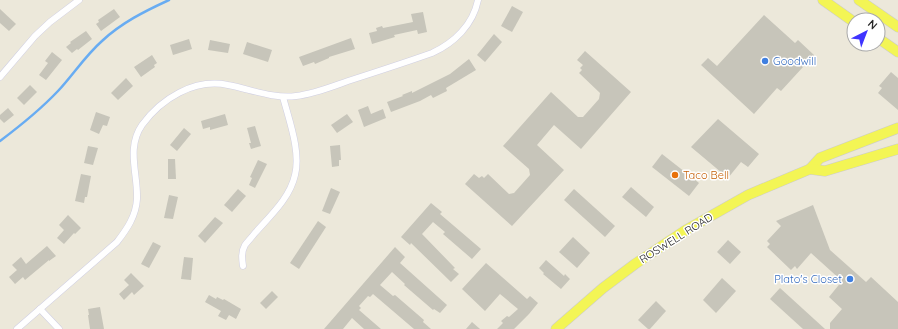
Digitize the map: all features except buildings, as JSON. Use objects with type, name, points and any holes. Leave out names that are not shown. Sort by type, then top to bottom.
[{"type":"main road","points":[[823,0],[846,16]]},
{"type":"main road","points":[[859,0],[898,27]]},
{"type":"main road","points":[[886,44],[898,52]]},
{"type":"main road","name":"ROSWELL ROAD","points":[[556,329],[603,288],[635,264],[686,230],[754,192],[810,169],[820,158],[898,128]]},
{"type":"main road","name":"ROSWELL ROAD","points":[[810,169],[825,171],[898,148]]},
{"type":"street","points":[[0,77],[35,36],[50,22],[79,0]]},
{"type":"street","points":[[17,329],[117,242],[128,229],[134,215],[137,199],[133,159],[135,142],[142,125],[159,107],[184,90],[208,84],[227,85],[283,97],[297,96],[318,91],[432,53],[441,49],[458,36],[465,28],[472,17],[478,0]]},
{"type":"street","points":[[0,67],[5,72]]},
{"type":"street","points":[[243,266],[242,255],[245,245],[285,199],[296,175],[296,151],[283,97]]},
{"type":"street","points":[[40,309],[59,329]]},
{"type":"waterway","points":[[0,141],[30,118],[51,98],[64,85],[90,53],[109,35],[134,18],[169,0]]},
{"type":"place","name":"Goodwill","points":[[765,61]]},
{"type":"place","name":"Taco Bell","points":[[675,175]]},
{"type":"place","name":"Plato's Closet","points":[[850,279]]}]
